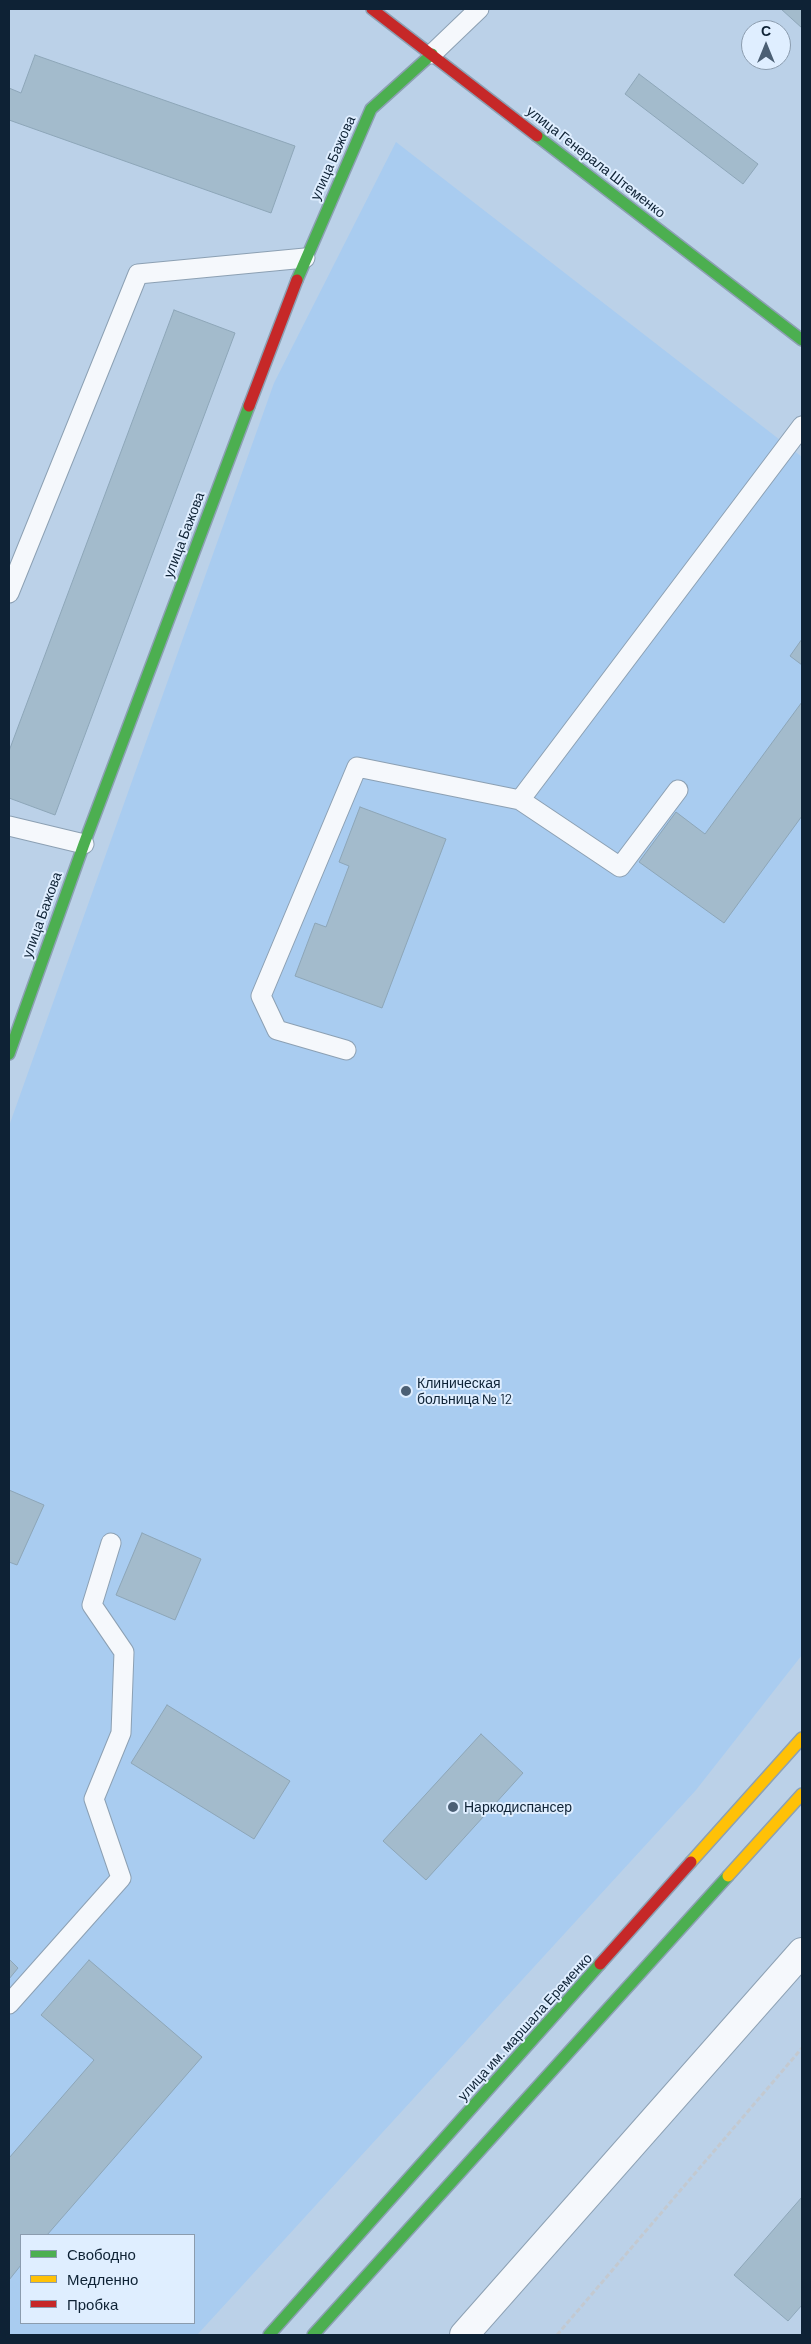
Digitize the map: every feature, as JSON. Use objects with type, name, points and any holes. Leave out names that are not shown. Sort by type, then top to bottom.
[{"type":"main road","name":"улица Генерала Штеменко","points":[[372,9],[802,340]]},
{"type":"main road","name":"улица Бажова","points":[[9,1054],[84,844],[305,258],[371,109],[432,54]]},
{"type":"main road","name":"улица им. маршала Еременко","points":[[269,2335],[802,1738]]},
{"type":"main road","points":[[313,2335],[802,1794]]},
{"type":"street","points":[[464,2335],[802,1952]]},
{"type":"lane","points":[[432,54],[479,9]]},
{"type":"lane","points":[[9,593],[138,274],[305,258]]},
{"type":"lane","points":[[520,800],[802,426]]},
{"type":"lane","points":[[346,1050],[277,1030],[261,996],[357,767],[520,800],[620,868],[678,790]]},
{"type":"lane","points":[[9,826],[84,844]]},
{"type":"lane","points":[[9,2004],[121,1878],[94,1798],[121,1733],[124,1652],[92,1606],[111,1543]]},
{"type":"path","points":[[557,2335],[802,2048]]},
{"type":"shaded area","name":"Клиническая больница № 12","points":[[396,142],[802,457],[802,1655],[696,1790],[197,2335],[9,2335],[9,1126],[274,383]]},
{"type":"building","points":[[781,9],[802,9],[802,28]]},
{"type":"building","points":[[35,55],[295,146],[271,213],[9,120],[9,88],[21,93]]},
{"type":"building","points":[[639,74],[758,164],[743,184],[625,94]]},
{"type":"building","points":[[174,310],[235,333],[55,815],[9,798],[9,751]]},
{"type":"building","points":[[802,639],[802,665],[790,656]]},
{"type":"building","points":[[802,702],[802,816],[724,923],[639,862],[676,812],[705,834]]},
{"type":"building","points":[[360,807],[446,839],[382,1008],[295,976],[315,923],[326,927],[349,866],[339,862]]},
{"type":"building","points":[[9,1490],[44,1505],[17,1565],[9,1562]]},
{"type":"building","points":[[142,1533],[201,1559],[175,1620],[116,1595]]},
{"type":"building","points":[[167,1705],[290,1781],[254,1839],[131,1763]]},
{"type":"building","name":"Наркодиспансер","points":[[481,1734],[523,1773],[426,1880],[383,1841]]},
{"type":"building","points":[[9,1959],[18,1968],[9,1979]]},
{"type":"building","points":[[89,1960],[202,2057],[48,2234],[20,2234],[20,2266],[9,2280],[9,2158],[94,2060],[41,2015]]},
{"type":"building","points":[[802,2197],[802,2305],[788,2321],[734,2275]]},
{"type":"traffic: fast","points":[[297,280],[371,109],[432,54]]},
{"type":"traffic: fast","points":[[537,136],[802,340]]},
{"type":"traffic: fast","points":[[9,1054],[84,844],[249,406]]},
{"type":"traffic: fast","points":[[313,2335],[728,1876]]},
{"type":"traffic: fast","points":[[269,2335],[600,1964]]},
{"type":"traffic: slow","points":[[691,1862],[802,1738]]},
{"type":"traffic: slow","points":[[728,1876],[802,1794]]},
{"type":"traffic: jam","points":[[372,9],[537,136]]},
{"type":"traffic: jam","points":[[249,406],[297,280]]},
{"type":"traffic: jam","points":[[600,1964],[691,1862]]},
{"type":"place","name":"Клиническая больница № 12","points":[[406,1391]]},
{"type":"place","name":"Наркодиспансер","points":[[453,1807]]}]
